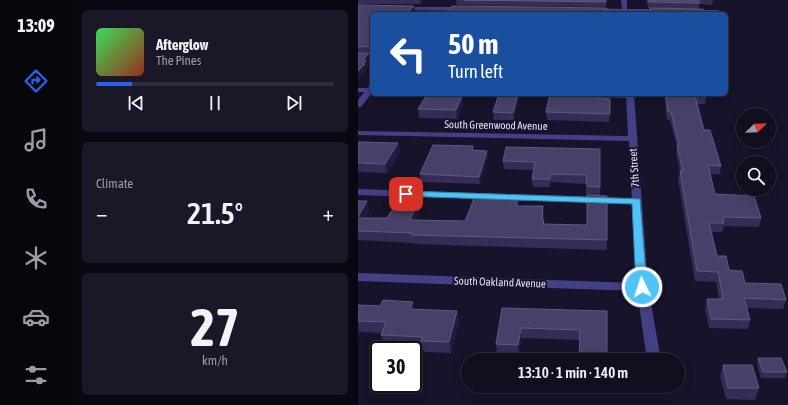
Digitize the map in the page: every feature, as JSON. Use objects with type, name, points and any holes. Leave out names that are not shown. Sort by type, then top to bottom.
[{"type":"street","points":[[433,12],[443,0]]},
{"type":"street","points":[[624,0],[625,12]]},
{"type":"street","points":[[397,8],[468,9]]},
{"type":"street","points":[[585,10],[671,12]]},
{"type":"street","points":[[687,12],[718,12]]},
{"type":"street","points":[[358,56],[370,56]]},
{"type":"street","points":[[358,90],[370,90]]},
{"type":"street","points":[[358,105],[370,91]]},
{"type":"street","name":"7th Street","points":[[630,96],[642,287],[653,353]]},
{"type":"street","name":"South Greenwood Avenue","points":[[358,133],[633,139]]},
{"type":"street","points":[[358,192],[636,201]]},
{"type":"street","name":"South Oakland Avenue","points":[[358,277],[642,287]]},
{"type":"building","points":[[464,0],[606,0],[606,2]]},
{"type":"building","points":[[648,0],[698,0],[700,3],[648,2]]},
{"type":"building","points":[[358,5],[414,6],[408,12],[370,12],[370,46],[358,47]]},
{"type":"building","points":[[452,6],[606,8],[607,12],[448,12]]},
{"type":"building","points":[[650,8],[703,9],[705,12],[651,12]]},
{"type":"building","points":[[358,53],[369,53],[363,60],[366,60],[363,64],[365,64],[358,71]]},
{"type":"building","points":[[426,96],[462,96],[456,110],[418,109]]},
{"type":"building","points":[[498,96],[517,96],[513,113],[493,112]]},
{"type":"building","points":[[550,96],[598,96],[598,98],[610,99],[610,114],[546,112]]},
{"type":"building","points":[[666,96],[695,96],[704,130],[710,130],[721,166],[708,165],[715,194],[754,196],[761,218],[723,217],[724,223],[709,223],[717,256],[726,256],[729,270],[742,271],[745,283],[781,284],[786,300],[744,298],[750,320],[711,319],[707,299],[723,299],[718,272],[697,271],[680,171],[683,171],[677,145],[679,145],[671,112],[668,112]]},
{"type":"building","points":[[358,142],[398,143],[385,164],[358,163]]},
{"type":"building","points":[[433,145],[473,146],[472,150],[487,151],[479,177],[420,174]]},
{"type":"building","points":[[506,147],[600,149],[600,187],[587,186],[586,175],[550,174],[550,179],[532,179],[535,162],[503,161]]},
{"type":"building","points":[[587,195],[607,196],[607,240],[412,235],[413,233],[358,231],[358,218],[387,218],[401,196],[420,197],[410,220],[465,221],[475,196],[518,197],[516,206],[543,206],[543,224],[587,225]]},
{"type":"building","points":[[358,201],[367,201],[358,217]]},
{"type":"building","points":[[383,300],[413,302],[410,309],[457,311],[449,342],[421,341],[423,337],[381,335],[386,322],[358,321],[358,305],[380,306]]},
{"type":"building","points":[[502,308],[607,311],[607,353],[579,353],[580,330],[521,328],[518,345],[496,344]]},
{"type":"building","points":[[758,358],[781,358],[787,372],[763,372]]},
{"type":"building","points":[[723,365],[752,365],[759,388],[728,388]]},
{"type":"route","points":[[406,194],[636,201],[642,287]]}]
